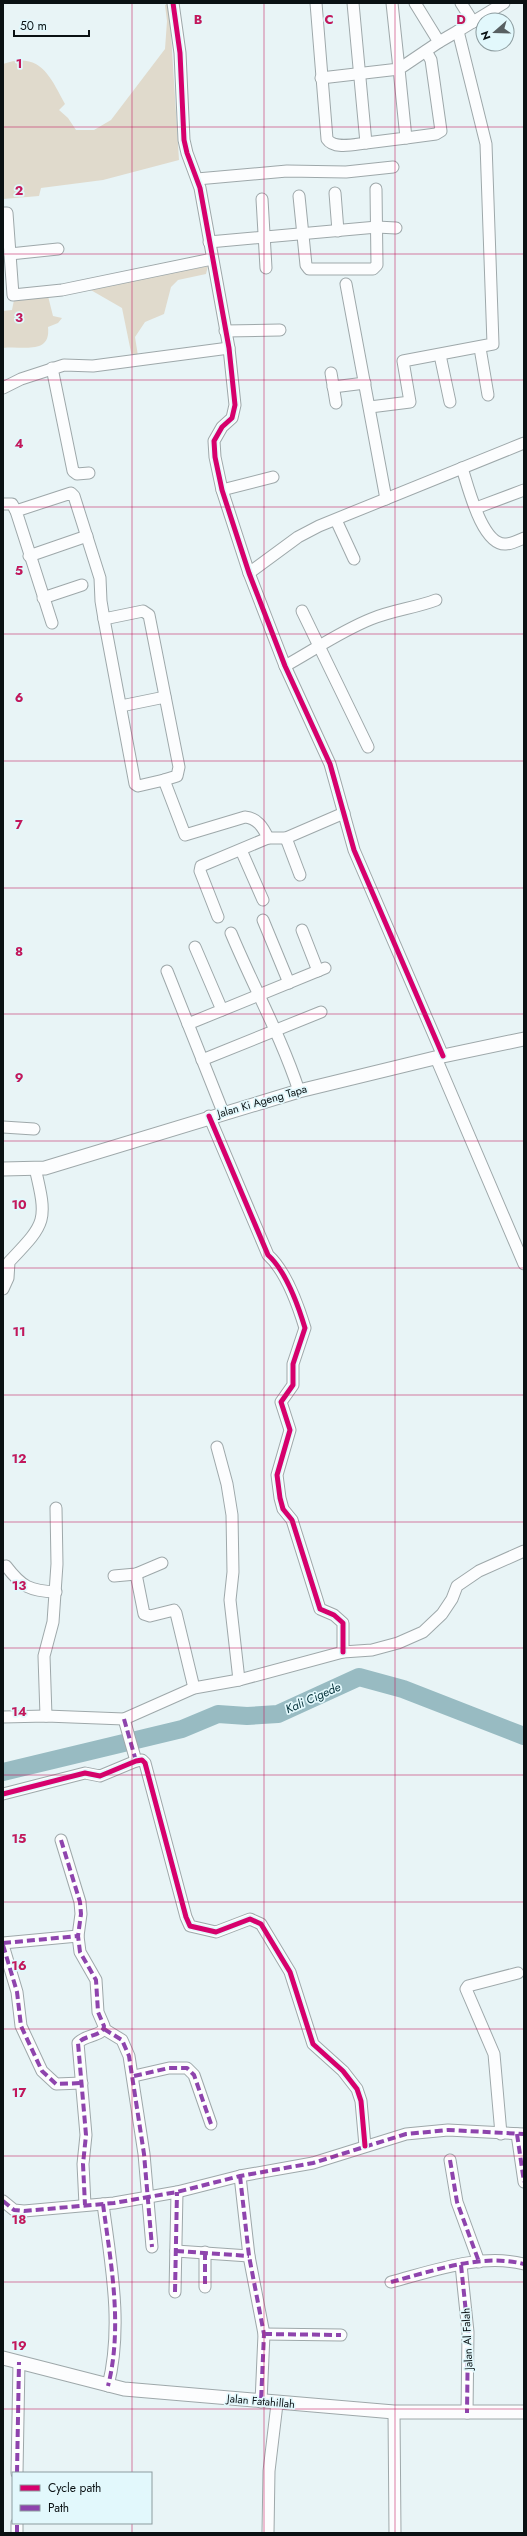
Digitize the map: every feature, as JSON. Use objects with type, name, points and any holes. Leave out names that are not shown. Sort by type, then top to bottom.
[{"type":"street","points":[[173,3],[180,53],[184,140],[196,179],[229,348],[234,413],[230,421],[222,426],[214,441],[215,457],[222,490],[249,573],[285,666],[330,764],[354,850],[524,1264]]},
{"type":"street","points":[[316,3],[320,78],[329,142],[348,146],[436,134],[441,130],[431,60],[426,51]]},
{"type":"street","points":[[353,3],[366,143]]},
{"type":"street","points":[[392,3],[406,138]]},
{"type":"street","points":[[415,3],[439,42]]},
{"type":"street","points":[[461,3],[473,22]]},
{"type":"street","points":[[320,78],[399,69],[439,42],[504,3]]},
{"type":"street","points":[[370,407],[410,402],[403,361],[480,348],[493,344],[486,144],[458,31]]},
{"type":"street","points":[[196,179],[287,171],[346,172],[393,167]]},
{"type":"street","points":[[299,196],[306,265],[309,270],[374,269],[377,265],[376,189]]},
{"type":"street","points":[[335,193],[338,231]]},
{"type":"street","points":[[262,199],[266,268]]},
{"type":"street","points":[[3,213],[7,213],[13,295],[62,290],[212,259]]},
{"type":"street","points":[[209,242],[377,227],[396,228]]},
{"type":"street","points":[[10,254],[58,250]]},
{"type":"street","points":[[346,284],[386,499]]},
{"type":"street","points":[[226,331],[280,330]]},
{"type":"street","points":[[3,388],[52,368],[78,364],[93,366],[229,348]]},
{"type":"street","points":[[480,348],[488,395]]},
{"type":"street","points":[[440,355],[450,402]]},
{"type":"street","points":[[52,368],[73,471],[77,474],[89,473]]},
{"type":"street","points":[[330,373],[336,403]]},
{"type":"street","points":[[333,387],[365,383]]},
{"type":"street","points":[[249,573],[298,537],[386,499],[524,443]]},
{"type":"street","points":[[462,468],[482,525],[495,541],[506,544],[524,538]]},
{"type":"street","points":[[222,490],[273,477]]},
{"type":"street","points":[[476,508],[524,490]]},
{"type":"street","points":[[16,511],[71,493],[87,536],[100,578],[101,601],[104,619],[121,706],[134,784],[138,786],[177,776],[179,767],[147,611],[104,619]]},
{"type":"street","points":[[3,504],[12,504],[16,511],[29,556],[52,623]]},
{"type":"street","points":[[336,520],[354,559]]},
{"type":"street","points":[[29,556],[87,536]]},
{"type":"street","points":[[44,598],[82,585]]},
{"type":"street","points":[[285,666],[319,648],[348,629],[372,618],[395,610],[415,608],[436,600]]},
{"type":"street","points":[[302,611],[368,747]]},
{"type":"street","points":[[121,706],[165,697]]},
{"type":"street","points":[[164,780],[185,835],[245,817],[251,818],[260,824],[268,838]]},
{"type":"street","points":[[218,917],[199,868],[268,838],[286,838],[344,813]]},
{"type":"street","points":[[286,838],[300,875]]},
{"type":"street","points":[[242,850],[263,900]]},
{"type":"street","points":[[263,920],[289,983]]},
{"type":"street","points":[[188,1024],[322,969],[302,930]]},
{"type":"street","points":[[231,933],[258,995],[276,1030],[299,1091]]},
{"type":"street","points":[[195,947],[222,1010]]},
{"type":"street","points":[[167,971],[223,1112]]},
{"type":"street","points":[[202,1060],[321,1012]]},
{"type":"street","name":"Jalan Ki Ageng Tapa","points":[[3,1169],[45,1168],[76,1160],[209,1116],[299,1091],[440,1057],[524,1039]]},
{"type":"street","points":[[209,1116],[268,1255],[276,1264],[305,1328],[293,1364],[293,1385],[281,1402],[290,1430],[278,1466],[277,1484],[282,1507],[292,1520],[320,1609],[334,1615],[343,1623],[343,1652]]},
{"type":"street","points":[[3,1128],[34,1129]]},
{"type":"street","points":[[3,1289],[8,1278],[9,1262],[28,1244],[38,1230],[44,1212],[35,1168]]},
{"type":"street","points":[[217,1447],[227,1484],[232,1515],[233,1572],[230,1600],[239,1680]]},
{"type":"street","points":[[46,1716],[44,1656],[54,1622],[56,1592],[56,1508]]},
{"type":"street","points":[[3,1717],[46,1716],[125,1722],[194,1688],[239,1680],[343,1652],[372,1650],[414,1637],[442,1614],[452,1599],[457,1586],[479,1571],[524,1551]]},
{"type":"street","points":[[114,1576],[136,1574],[162,1563]]},
{"type":"street","points":[[6,1566],[19,1584],[38,1591],[56,1592]]},
{"type":"street","points":[[136,1574],[144,1614],[150,1616],[174,1610],[176,1613],[194,1688]]},
{"type":"street","points":[[125,1722],[135,1756],[142,1760],[148,1767],[186,1917],[190,1926],[216,1932],[250,1919],[261,1924],[290,1972],[313,2044],[344,2071],[357,2089],[361,2102],[365,2146]]},
{"type":"street","points":[[3,1794],[85,1773],[100,1776],[135,1756]]},
{"type":"street","points":[[61,1840],[80,1902],[81,1914],[78,1936],[80,1952],[96,1980],[98,2012],[104,2029]]},
{"type":"street","points":[[78,1936],[3,1944],[17,1992],[20,2026],[42,2071],[56,2084],[82,2083]]},
{"type":"street","points":[[501,2134],[494,2054],[466,1988],[468,1986],[518,1973]]},
{"type":"street","points":[[85,2205],[83,2164],[86,2135],[78,2043],[83,2038],[104,2029],[116,2034],[124,2042],[134,2076],[144,2154],[152,2247]]},
{"type":"street","points":[[134,2076],[169,2068],[187,2068],[194,2075],[211,2124]]},
{"type":"street","points":[[3,2201],[14,2210],[24,2211],[103,2204],[148,2198],[240,2176],[313,2163],[406,2134],[436,2130],[521,2134],[524,2182]]},
{"type":"street","points":[[450,2160],[457,2202],[480,2262]]},
{"type":"street","points":[[240,2176],[250,2256],[264,2334],[261,2402]]},
{"type":"street","points":[[175,2292],[177,2192]]},
{"type":"street","points":[[103,2204],[116,2333],[114,2364],[108,2386]]},
{"type":"street","points":[[176,2251],[250,2256]]},
{"type":"street","points":[[205,2252],[205,2287]]},
{"type":"street","points":[[391,2282],[461,2265],[480,2262],[499,2261],[524,2264]]},
{"type":"street","name":"Jalan Al Falah","points":[[461,2265],[468,2332],[467,2413]]},
{"type":"street","points":[[264,2334],[341,2336]]},
{"type":"street","name":"Jalan Fatahillah","points":[[3,2358],[108,2386],[277,2404],[394,2412],[524,2412]]},
{"type":"street","points":[[17,2472],[19,2362]]},
{"type":"street","points":[[268,2533],[269,2471],[277,2404]]},
{"type":"street","points":[[394,2412],[395,2533]]},
{"type":"shaded area","points":[[169,3],[179,160],[103,180],[41,188],[39,196],[3,199],[3,64],[16,61],[26,61],[35,64],[42,69],[49,76],[65,104],[59,110],[68,118],[76,130],[94,130],[111,120],[165,49],[167,21],[165,5]]},
{"type":"shaded area","points":[[208,266],[206,274],[178,280],[171,287],[164,314],[145,322],[135,337],[138,356],[132,357],[122,308],[89,289]]},
{"type":"shaded area","points":[[48,296],[53,316],[62,318],[58,323],[48,327],[48,336],[45,342],[40,346],[34,347],[3,348],[3,311],[12,310],[14,300]]},
{"type":"waterway","name":"Kali Cigede","points":[[3,1772],[182,1729],[218,1714],[247,1716],[278,1714],[359,1677],[403,1689],[524,1736]]},
{"type":"marked path","points":[[124,1719],[136,1761],[139,1760]]},
{"type":"marked path","points":[[61,1840],[80,1902],[81,1914],[78,1936],[80,1952],[96,1980],[98,2012],[104,2026],[101,2032],[85,2038],[78,2043],[86,2135],[83,2164],[85,2205]]},
{"type":"marked path","points":[[3,1943],[78,1936]]},
{"type":"marked path","points":[[3,1945],[17,1992],[21,2026],[42,2071],[56,2084],[82,2083]]},
{"type":"marked path","points":[[104,2029],[122,2040],[129,2056],[144,2154],[152,2247]]},
{"type":"marked path","points":[[134,2076],[169,2068],[187,2068],[194,2075],[211,2124]]},
{"type":"marked path","points":[[3,2201],[14,2210],[24,2211],[114,2203],[177,2192],[240,2176],[313,2163],[406,2134],[448,2130],[524,2134]]},
{"type":"marked path","points":[[517,2134],[524,2182]]},
{"type":"marked path","points":[[450,2160],[457,2202],[479,2262]]},
{"type":"marked path","points":[[240,2176],[249,2256],[264,2334],[261,2402]]},
{"type":"marked path","points":[[175,2292],[177,2192]]},
{"type":"marked path","points":[[103,2204],[112,2273],[115,2318],[115,2341],[108,2386]]},
{"type":"marked path","points":[[176,2251],[249,2256]]},
{"type":"marked path","points":[[205,2252],[205,2287]]},
{"type":"marked path","points":[[391,2282],[474,2262],[508,2261],[524,2264]]},
{"type":"marked path","points":[[461,2265],[468,2332],[467,2413]]},
{"type":"marked path","points":[[264,2334],[341,2335]]},
{"type":"marked path","points":[[17,2472],[19,2362]]},
{"type":"marked path","points":[[17,2524],[17,2533]]},
{"type":"cycle path","points":[[173,3],[180,53],[184,140],[187,153],[200,188],[229,348],[235,405],[232,418],[222,427],[214,441],[215,457],[222,490],[249,573],[285,666],[330,764],[354,850],[443,1056]]},
{"type":"cycle path","points":[[209,1116],[268,1255],[286,1279],[299,1309],[305,1328],[293,1364],[293,1385],[281,1402],[290,1430],[277,1475],[283,1509],[292,1520],[320,1609],[334,1615],[343,1623],[343,1652]]},
{"type":"cycle path","points":[[3,1794],[85,1773],[100,1776],[136,1761],[142,1760],[145,1763],[186,1917],[190,1926],[216,1932],[250,1919],[261,1924],[290,1972],[313,2044],[343,2071],[357,2089],[361,2101],[365,2146]]}]
